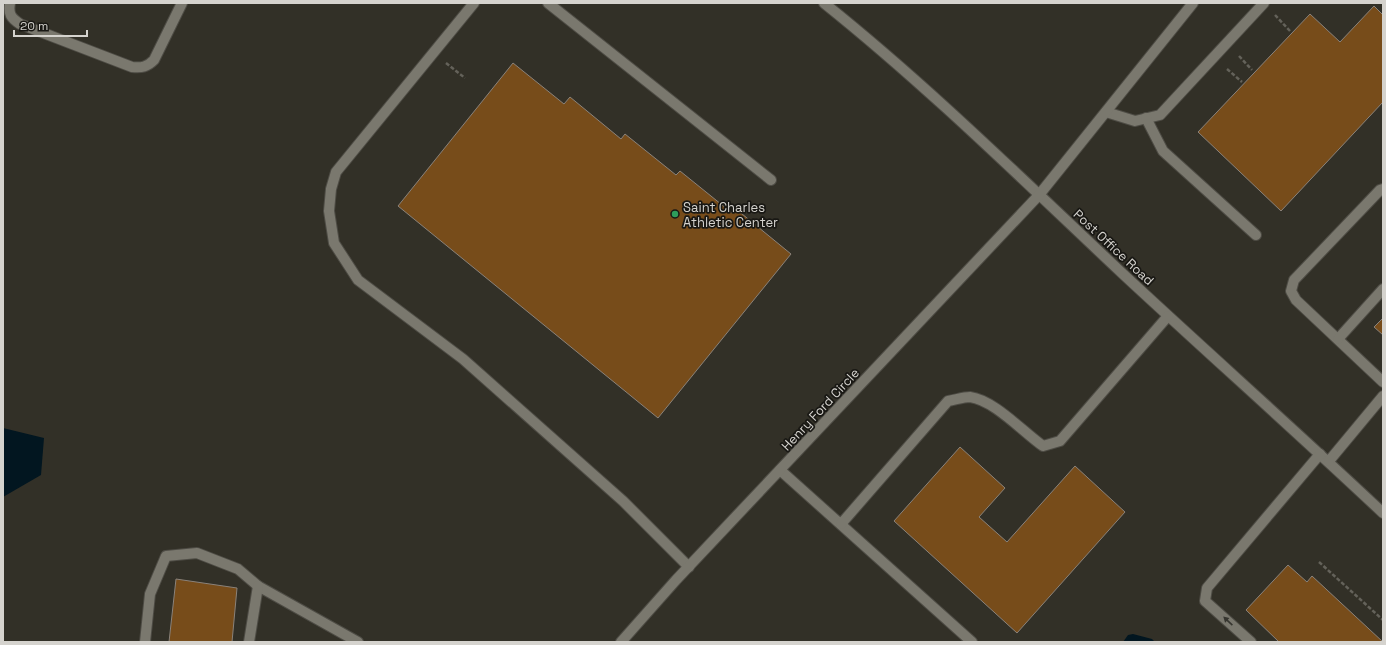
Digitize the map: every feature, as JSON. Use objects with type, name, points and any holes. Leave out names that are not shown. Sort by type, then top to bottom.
[{"type":"street","points":[[10,3],[9,11],[12,19],[20,24],[132,67],[141,68],[154,60],[182,3]]},
{"type":"street","points":[[474,3],[336,172],[331,189],[329,211],[334,243],[358,280],[463,359],[623,501],[689,567]]},
{"type":"street","points":[[548,3],[771,180]]},
{"type":"street","name":"Post Office Road","points":[[824,3],[857,29],[930,93],[1168,316],[1383,513]]},
{"type":"street","name":"Henry Ford Circle","points":[[621,642],[689,567],[1039,195],[1193,3]]},
{"type":"street","points":[[1106,112],[1135,121],[1160,115],[1264,3]]},
{"type":"street","points":[[1146,118],[1163,151],[1256,235]]},
{"type":"street","points":[[1383,189],[1380,190],[1294,280],[1291,291],[1296,300],[1383,382]]},
{"type":"street","points":[[1338,339],[1383,288]]},
{"type":"street","points":[[841,524],[948,401],[970,397],[983,401],[1001,412],[1043,446],[1060,441],[1168,316]]},
{"type":"street","points":[[1328,462],[1383,396]]},
{"type":"street","points":[[1251,642],[1206,600],[1207,588],[1320,454]]},
{"type":"street","points":[[780,470],[972,642]]},
{"type":"street","points":[[145,642],[150,594],[166,556],[198,554],[238,569],[258,586],[281,600],[358,642]]},
{"type":"street","points":[[249,642],[258,586]]},
{"type":"path","points":[[446,63],[465,78]]},
{"type":"path","points":[[1319,562],[1383,620]]},
{"type":"water","points":[[3,428],[44,438],[41,475],[3,497]]},
{"type":"water","points":[[1133,634],[1152,639],[1155,642],[1123,642],[1128,635]]},
{"type":"building","points":[[1374,6],[1383,15],[1383,102],[1281,211],[1198,132],[1310,14],[1340,42]]},
{"type":"building","points":[[513,63],[564,104],[570,97],[621,139],[625,134],[676,175],[680,171],[732,213],[736,209],[791,254],[658,418],[398,206]]},
{"type":"building","points":[[1383,318],[1383,335],[1374,327]]},
{"type":"building","points":[[960,447],[1005,488],[979,517],[1007,542],[1075,466],[1125,512],[1017,633],[894,521]]},
{"type":"building","points":[[1288,565],[1307,582],[1312,576],[1383,642],[1279,642],[1246,610]]},
{"type":"building","points":[[176,579],[237,588],[232,642],[169,642]]},
{"type":"place","name":"Saint Charles Athletic Center","points":[[675,214]]}]
